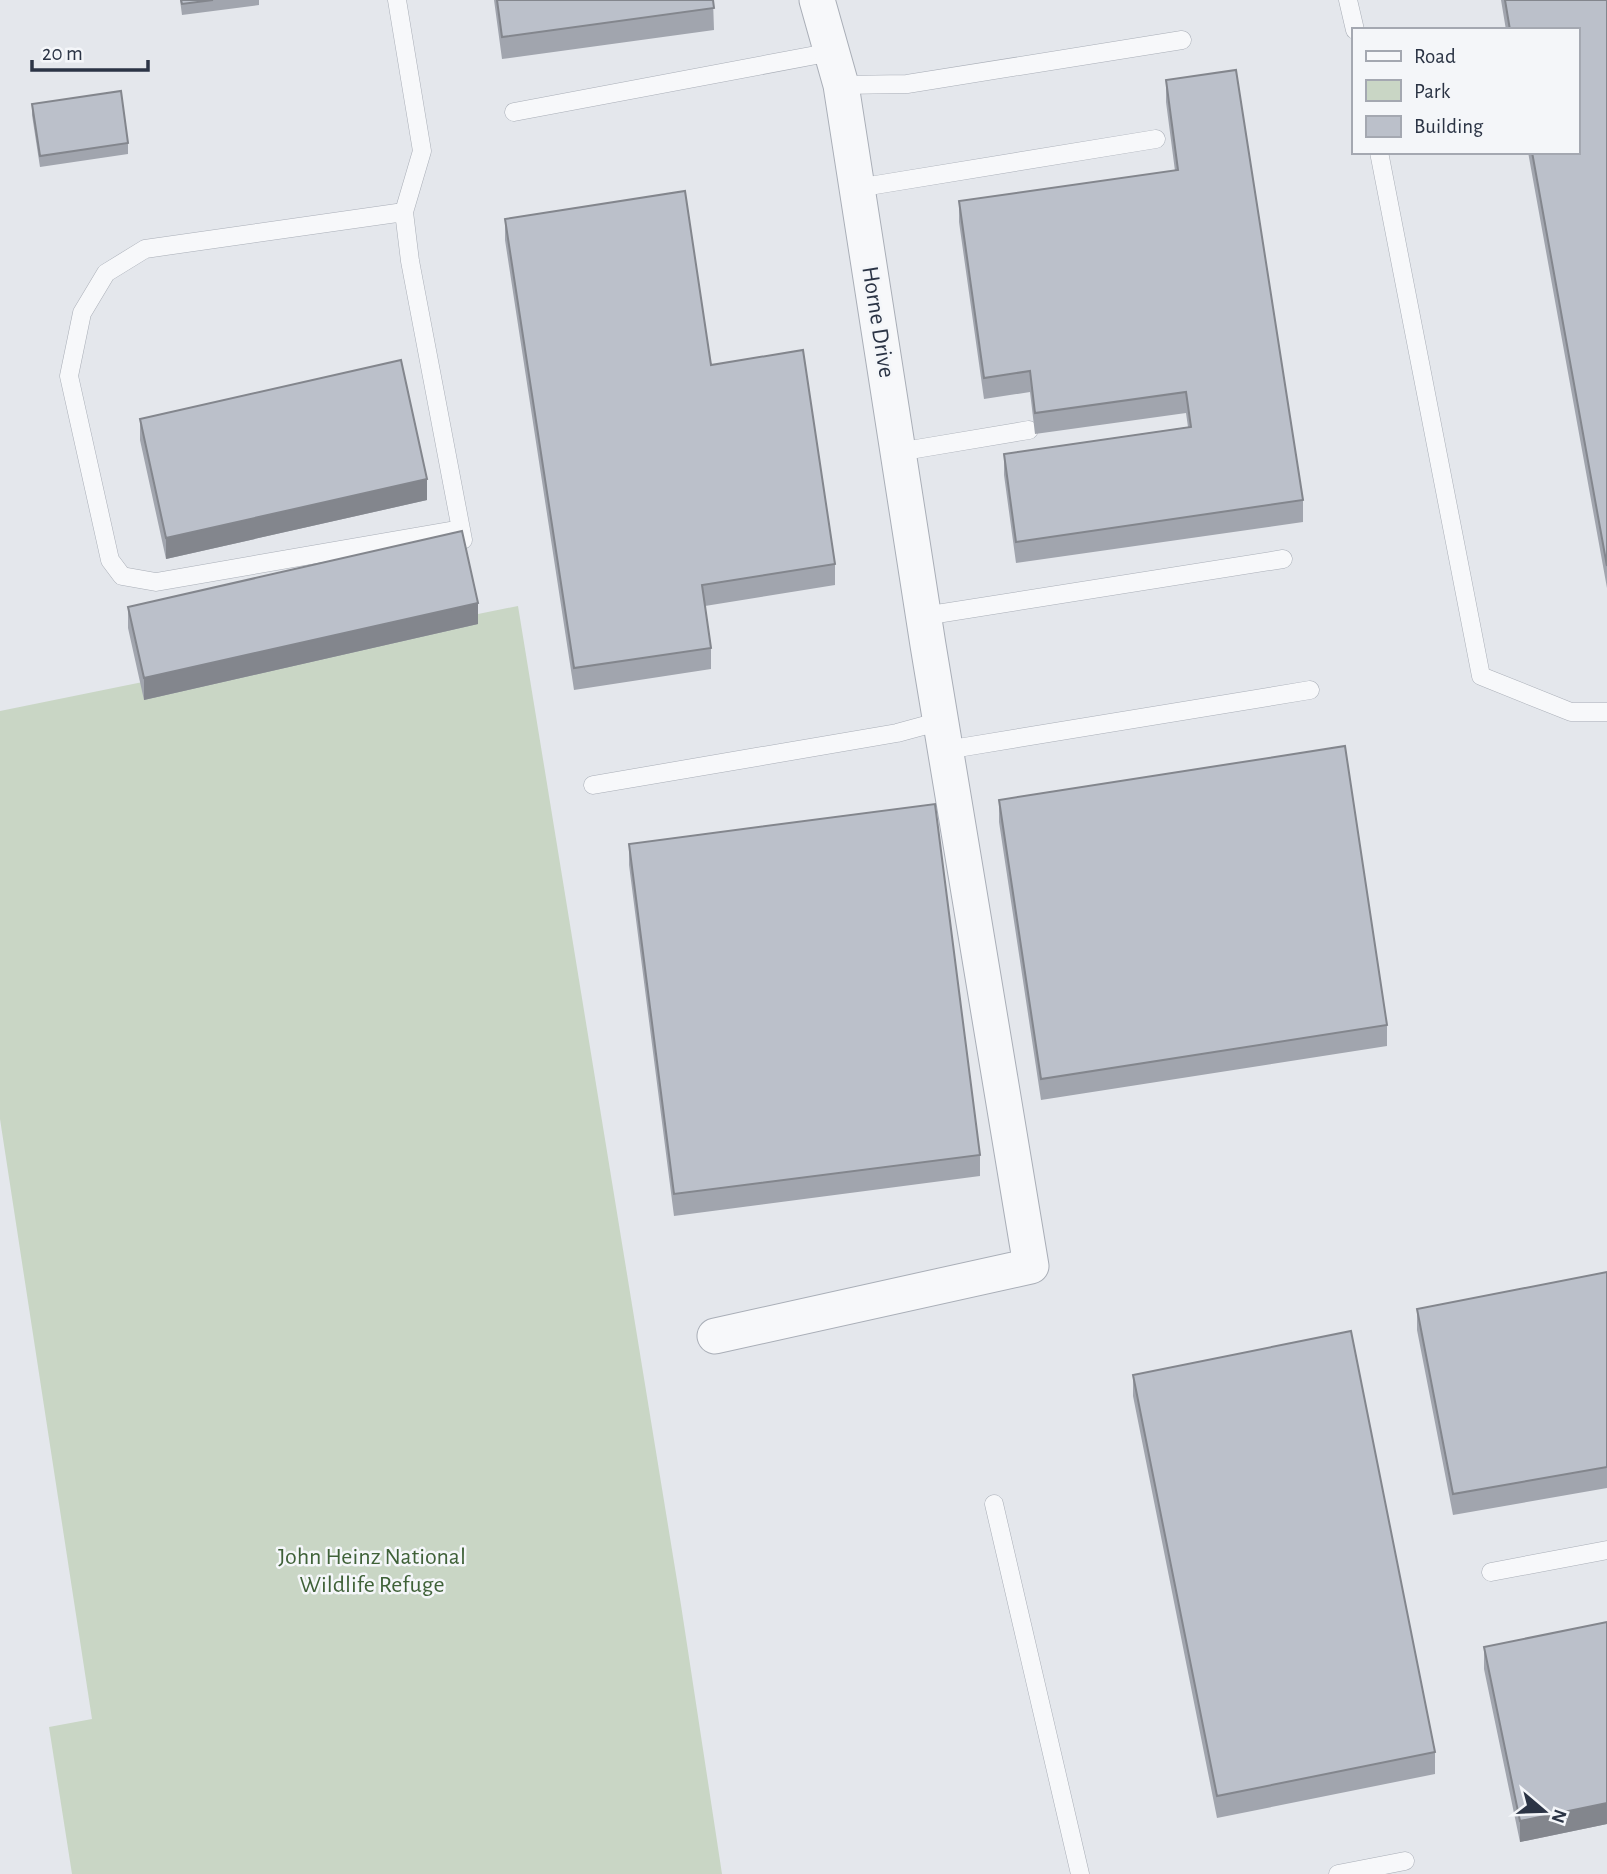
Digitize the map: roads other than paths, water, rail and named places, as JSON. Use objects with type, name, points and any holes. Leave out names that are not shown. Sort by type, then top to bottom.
[{"type":"street","name":"Horne Drive","points":[[715,1336],[1031,1266],[926,631],[841,85],[817,0]]},
{"type":"lane","points":[[397,0],[422,151],[404,212],[410,261],[462,538],[156,582],[122,576],[110,560],[69,376],[82,313],[106,274],[145,249],[404,212]]},
{"type":"lane","points":[[1348,0],[1355,28]]},
{"type":"lane","points":[[841,85],[906,84],[1182,40]]},
{"type":"lane","points":[[514,112],[832,52]]},
{"type":"lane","points":[[857,188],[1156,139]]},
{"type":"lane","points":[[1379,154],[1482,676],[1571,712],[1607,712]]},
{"type":"lane","points":[[898,452],[1029,430]]},
{"type":"lane","points":[[926,631],[1283,559]]},
{"type":"lane","points":[[593,785],[897,733],[943,736],[1310,690]]},
{"type":"lane","points":[[994,1504],[1080,1874]]},
{"type":"lane","points":[[1490,1572],[1607,1550]]},
{"type":"lane","points":[[1338,1874],[1405,1861]]},
{"type":"park label","name":"John Heinz National Wildlife Refuge","points":[[372,1571]]}]
